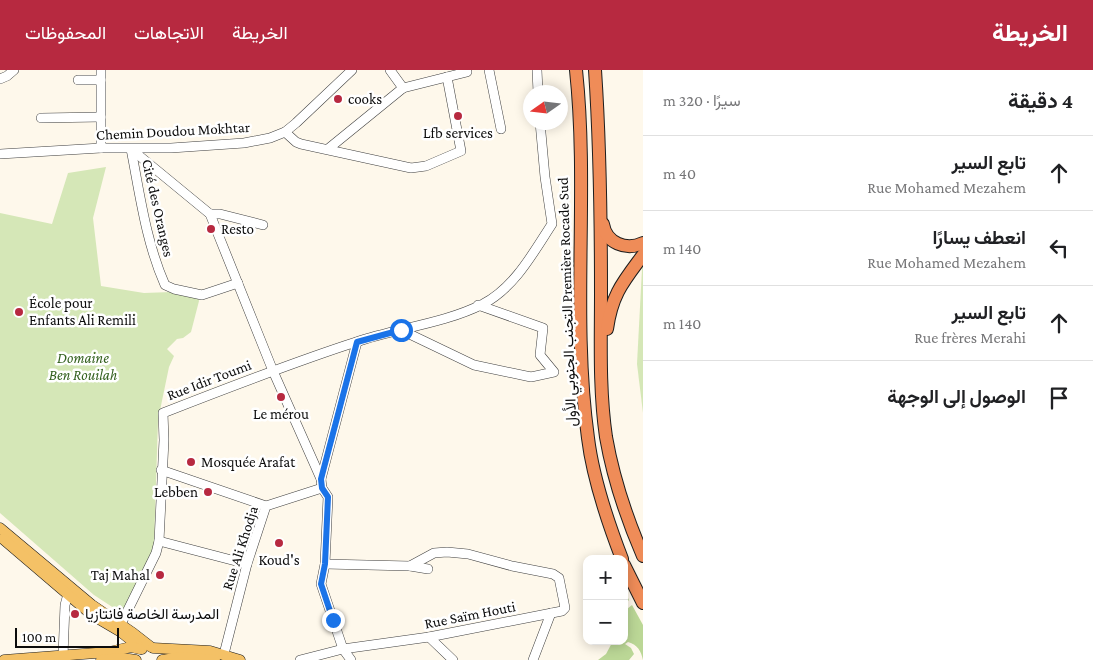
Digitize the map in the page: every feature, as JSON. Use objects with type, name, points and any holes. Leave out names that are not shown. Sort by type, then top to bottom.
[{"type":"highway","name":"التجنب الجنوبي الأول Première Rocade Sud","points":[[576,70],[580,138],[581,317],[584,410],[592,464],[621,555]]},
{"type":"highway","name":"التجنب الجنوبي الأول Première Rocade Sud","points":[[596,73],[600,371],[605,431],[628,517],[643,556]]},
{"type":"highway","points":[[599,197],[603,228],[606,236],[619,245],[635,246],[643,243]]},
{"type":"highway","points":[[602,396],[609,313],[616,292],[643,255]]},
{"type":"highway","points":[[628,573],[643,603]]},
{"type":"main road","points":[[0,528],[88,602],[121,624],[146,648]]},
{"type":"main road","points":[[0,537],[92,614],[156,655],[154,660]]},
{"type":"main road","points":[[123,650],[128,645],[128,638]]},
{"type":"main road","points":[[4,660],[123,650],[131,647],[210,651],[213,658]]},
{"type":"main road","points":[[141,660],[139,656],[146,648]]},
{"type":"main road","points":[[162,660],[182,657],[240,660]]},
{"type":"main road","points":[[98,660],[122,658],[136,660]]},
{"type":"street","points":[[0,79],[14,70]]},
{"type":"street","points":[[101,70],[101,148]]},
{"type":"street","name":"Chemin Doudou Mokhtar","points":[[0,154],[244,143],[270,138],[286,132],[352,70]]},
{"type":"street","points":[[390,70],[403,88]]},
{"type":"street","points":[[489,70],[501,129]]},
{"type":"street","points":[[537,70],[538,85]]},
{"type":"street","points":[[328,148],[403,88],[467,72]]},
{"type":"street","points":[[286,132],[296,142],[411,168],[426,166],[461,151],[447,77]]},
{"type":"street","points":[[78,80],[101,80]]},
{"type":"street","points":[[41,118],[101,117]]},
{"type":"street","points":[[351,660],[343,649],[321,584],[325,564],[328,497],[273,370],[357,342],[449,317],[478,305],[507,286],[522,269],[552,224],[541,130]]},
{"type":"street","name":"Rue Idir Toumi","points":[[121,624],[156,553],[159,541],[161,470],[164,440],[163,413],[273,370],[210,214],[131,149]]},
{"type":"street","name":"Cité des Oranges","points":[[131,149],[147,230],[157,268],[165,285],[174,289],[202,295],[238,283]]},
{"type":"street","points":[[210,214],[220,214],[263,225]]},
{"type":"street","points":[[401,330],[474,364],[531,378],[554,372],[540,354],[543,328],[478,305]]},
{"type":"street","points":[[322,483],[357,342]]},
{"type":"street","points":[[161,470],[266,506]]},
{"type":"street","name":"Rue Ali Khodja","points":[[213,658],[266,506],[322,483]]},
{"type":"street","points":[[159,541],[247,564]]},
{"type":"street","points":[[410,566],[434,552],[447,552],[468,554],[512,566],[554,574],[559,578],[565,608],[564,611],[551,613],[533,660]]},
{"type":"street","points":[[325,564],[410,566],[428,569]]},
{"type":"street","points":[[63,656],[65,605],[68,594]]},
{"type":"street","name":"Rue Saïm Houti","points":[[300,660],[343,649],[428,637],[551,613]]},
{"type":"street","points":[[428,637],[453,660]]},
{"type":"green space","name":"Domaine Ben Rouilah","points":[[106,167],[93,218],[101,286],[144,293],[171,292],[198,297],[199,301],[191,332],[183,338],[177,339],[167,349],[174,356],[169,367],[158,420],[154,547],[152,555],[123,614],[94,595],[0,513],[0,213],[52,224],[68,173]]},
{"type":"green space","points":[[643,250],[643,413],[637,364]]},
{"type":"green space","points":[[632,605],[643,625],[643,660],[634,645],[628,642],[628,608]]},
{"type":"green space","points":[[611,645],[626,645],[631,648],[634,654],[629,660],[598,660],[606,654]]},
{"type":"place","name":"cooks","points":[[338,99]]},
{"type":"place","name":"Lfb services","points":[[458,116]]},
{"type":"place","name":"Resto","points":[[211,229]]},
{"type":"place","name":"École pour Enfants Ali Remili","points":[[19,312]]},
{"type":"place","name":"Le mérou","points":[[281,397]]},
{"type":"place","name":"Mosquée Arafat","points":[[191,462]]},
{"type":"place","name":"Lebben","points":[[208,492]]},
{"type":"place","name":"Koud's","points":[[279,543]]},
{"type":"place","name":"Taj Mahal","points":[[160,575]]},
{"type":"place","name":"المدرسة الخاصة فانتازيا","points":[[75,614]]},
{"type":"route","points":[[333,620],[321,584],[325,564],[328,497],[322,488],[321,479],[357,342],[401,330]]}]
